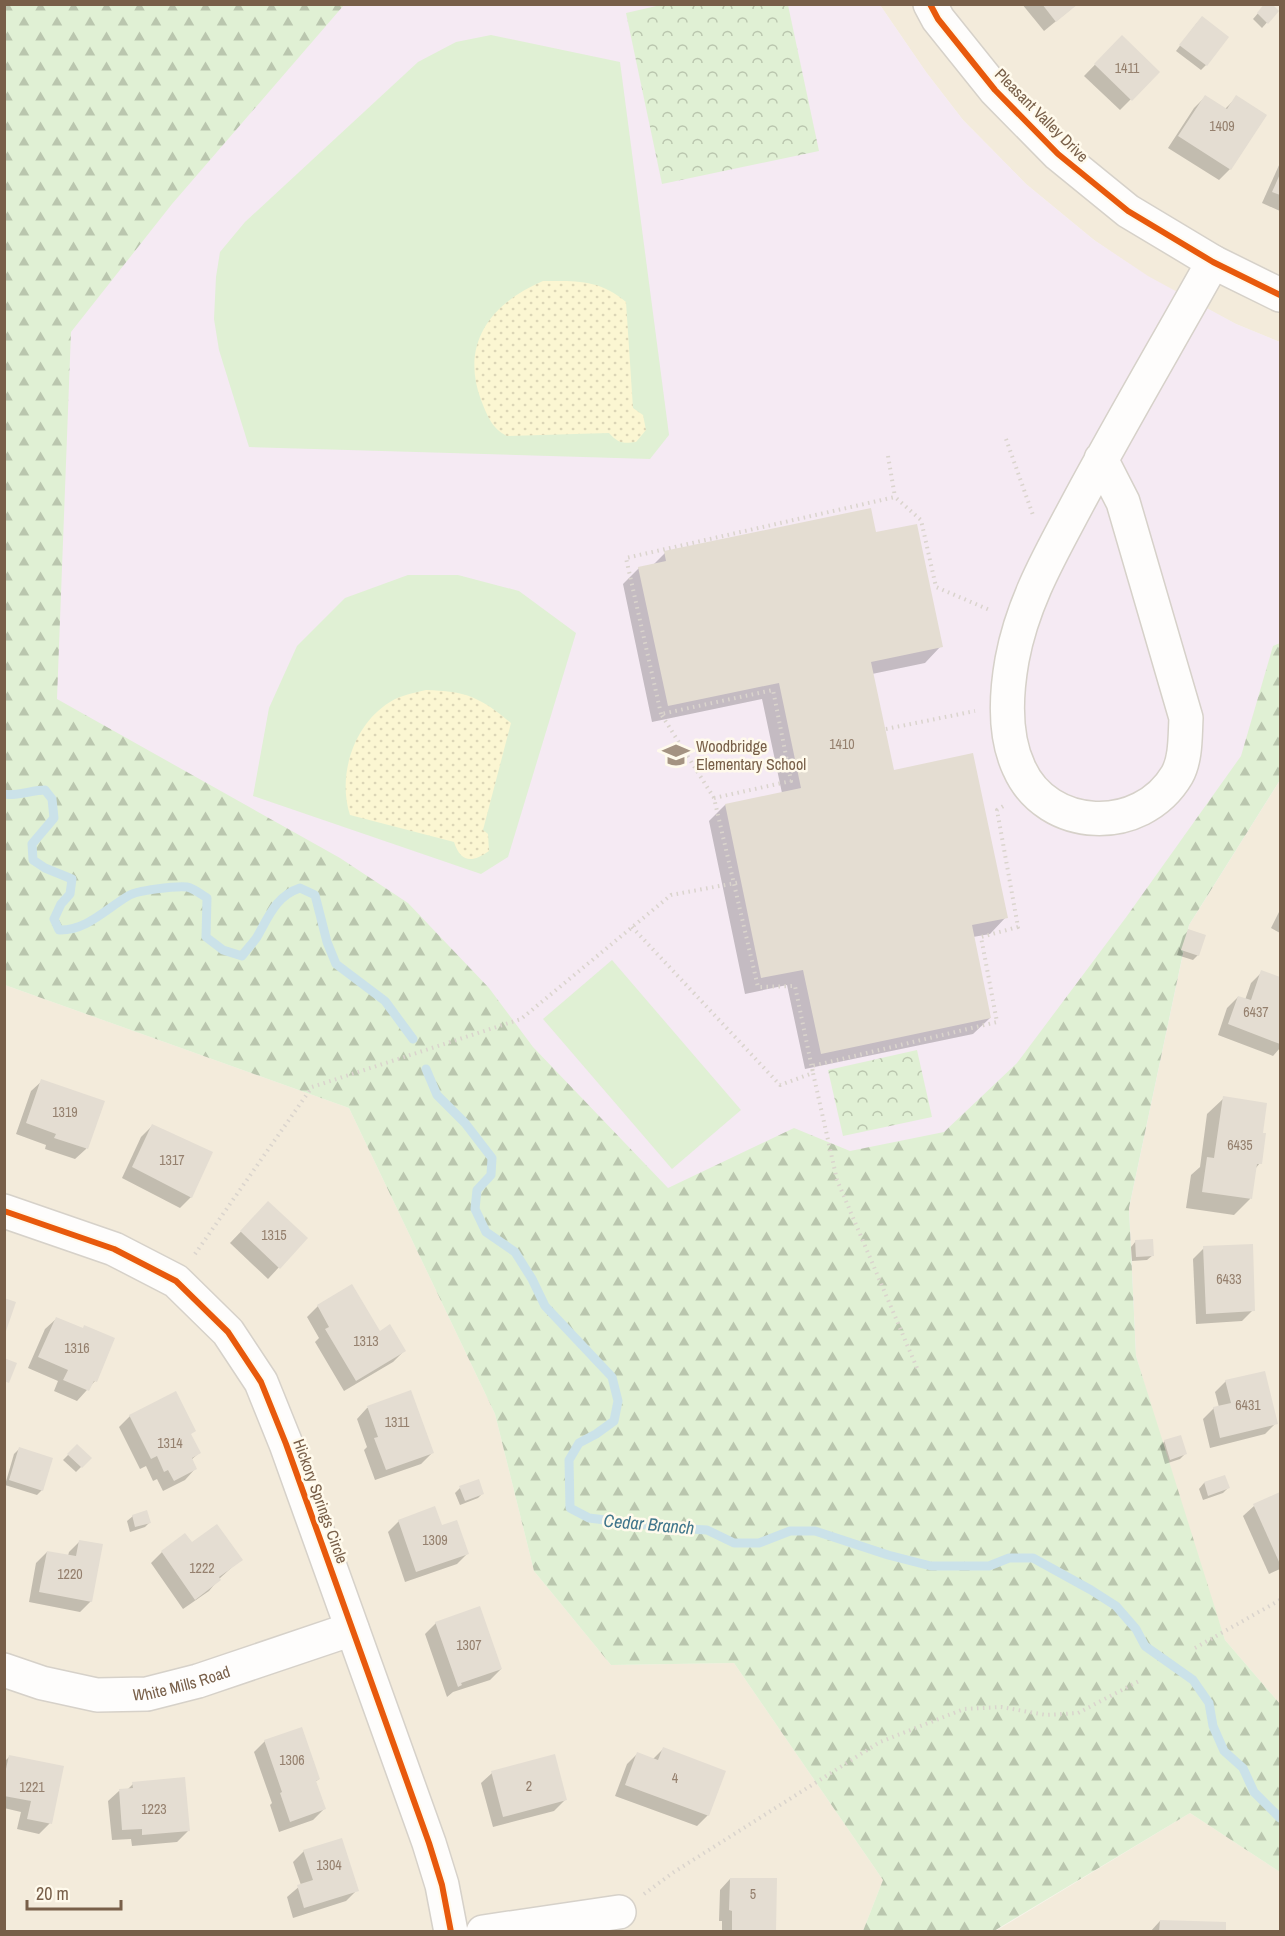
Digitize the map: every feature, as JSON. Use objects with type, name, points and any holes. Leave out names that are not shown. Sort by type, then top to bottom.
[{"type":"street","name":"Pleasant Valley Drive","points":[[930,4],[994,90],[1058,154],[1128,211],[1213,262],[1281,295]]},
{"type":"street","points":[[1101,459],[1123,502],[1186,718],[1185,747],[1177,775],[1158,798],[1138,811],[1107,819],[1081,818],[1052,807],[1030,786],[1018,767],[1010,737],[1008,704],[1012,663],[1020,623],[1038,579],[1101,459],[1213,262]]},
{"type":"street","name":"Hickory Springs Circle","points":[[4,1211],[114,1250],[176,1281],[228,1332],[261,1382],[286,1444],[429,1843],[442,1885],[451,1932]]},
{"type":"street","name":"White Mills Road","points":[[4,1670],[42,1683],[97,1695],[147,1694],[198,1681],[352,1629]]},
{"type":"street","points":[[483,1932],[619,1912]]},
{"type":"path","points":[[1006,439],[1036,524]]},
{"type":"path","points":[[888,456],[895,497],[921,520],[936,587],[1020,623]]},
{"type":"path","points":[[895,497],[626,558],[661,714],[714,798],[759,987],[795,986],[837,1180],[917,1368]]},
{"type":"path","points":[[661,714],[773,690],[791,781],[714,798]]},
{"type":"path","points":[[886,729],[1008,704]]},
{"type":"path","points":[[813,1072],[812,1066],[997,1022],[981,937],[1018,927],[997,810],[1030,786]]},
{"type":"path","points":[[176,1281],[312,1087],[521,1019],[670,895],[741,882]]},
{"type":"path","points":[[632,927],[780,1085],[813,1072]]},
{"type":"path","points":[[1195,1648],[1281,1600]]},
{"type":"path","points":[[619,1912],[674,1872],[880,1742],[964,1708],[1002,1707],[1047,1715],[1078,1713],[1141,1680]]},
{"type":"shaded area","name":"Woodbridge Elementary School","points":[[5,5],[880,5],[926,72],[963,120],[1026,184],[1094,240],[1148,276],[1236,324],[1280,342],[1280,780],[1189,925],[1129,1208],[1136,1356],[1179,1501],[739,1350],[5,730]]},
{"type":"shaded area","points":[[880,5],[1280,5],[1280,342],[1236,324],[1148,277],[1094,240],[1026,184],[963,120],[926,72]]},
{"type":"shaded area","points":[[1280,780],[1280,1704],[1225,1640],[1179,1501],[1136,1356],[1129,1208],[1189,925]]},
{"type":"shaded area","points":[[5,985],[349,1108],[495,1414],[534,1571],[611,1665],[734,1663],[883,1880],[863,1931],[5,1932]]},
{"type":"shaded area","points":[[1190,1813],[1280,1872],[1280,1931],[994,1932]]},
{"type":"green space","points":[[665,4],[788,5],[819,151],[662,184],[626,13]]},
{"type":"green space","points":[[5,5],[344,5],[172,204],[71,332],[57,699],[340,858],[408,903],[489,988],[533,1047],[668,1188],[794,1128],[850,1151],[944,1132],[1017,1063],[1127,916],[1241,756],[1273,646],[1280,643],[1280,780],[1189,925],[1129,1208],[1136,1356],[1225,1640],[1280,1704],[1280,1872],[1190,1813],[994,1931],[863,1931],[883,1880],[734,1663],[611,1665],[534,1571],[495,1414],[349,1108],[5,985]]},
{"type":"green space","points":[[491,35],[620,62],[669,435],[650,459],[249,447],[219,350],[214,319],[220,252],[245,222],[418,62],[456,42]]},
{"type":"green space","points":[[408,575],[458,575],[519,591],[576,633],[508,857],[481,874],[253,796],[269,708],[297,646],[345,598]]},
{"type":"green space","points":[[612,960],[741,1110],[672,1169],[543,1019]]},
{"type":"green space","points":[[917,1050],[932,1117],[843,1136],[828,1070]]},
{"type":"sand","points":[[543,281],[597,285],[616,294],[626,302],[633,408],[643,415],[646,430],[636,442],[621,442],[609,433],[507,436],[497,430],[485,411],[476,379],[475,360],[478,343],[485,327],[508,301]]},
{"type":"sand","points":[[426,690],[452,692],[472,697],[511,723],[483,830],[488,834],[489,851],[477,858],[464,857],[454,842],[350,815],[346,784],[347,767],[358,737],[377,712],[390,702]]},
{"type":"building","points":[[1042,4],[1078,4],[1056,22]]},
{"type":"building","points":[[1264,4],[1272,4],[1279,11],[1268,24],[1257,13]]},
{"type":"building","points":[[1202,16],[1229,37],[1207,66],[1179,45]]},
{"type":"building","points":[[1122,35],[1160,72],[1132,101],[1094,64]]},
{"type":"building","points":[[1205,95],[1227,109],[1236,95],[1267,115],[1231,170],[1178,136]]},
{"type":"building","points":[[1280,174],[1280,195],[1272,192]]},
{"type":"building","points":[[871,508],[876,532],[917,524],[943,647],[871,662],[894,770],[973,753],[1008,918],[972,925],[991,1018],[821,1054],[803,970],[761,978],[725,804],[801,788],[779,683],[668,706],[638,567],[666,561],[664,551]]},
{"type":"building","points":[[1188,929],[1206,935],[1199,956],[1181,950]]},
{"type":"building","points":[[1261,970],[1280,977],[1280,1044],[1228,1024],[1238,996],[1251,1000]]},
{"type":"building","points":[[41,1079],[105,1101],[88,1149],[54,1138],[56,1134],[26,1123]]},
{"type":"building","points":[[1223,1096],[1267,1103],[1262,1164],[1257,1164],[1252,1199],[1202,1192],[1207,1157],[1214,1158]]},
{"type":"building","points":[[152,1124],[213,1152],[192,1198],[132,1167]]},
{"type":"building","points":[[268,1201],[308,1238],[280,1269],[240,1231]]},
{"type":"building","points":[[1153,1239],[1154,1256],[1136,1257],[1135,1240]]},
{"type":"building","points":[[1253,1244],[1255,1311],[1206,1314],[1203,1246]]},
{"type":"building","points":[[352,1284],[380,1331],[390,1324],[406,1351],[356,1381],[325,1329],[329,1327],[317,1305]]},
{"type":"building","points":[[4,1298],[16,1302],[5,1334],[4,1334]]},
{"type":"building","points":[[56,1317],[83,1328],[84,1325],[115,1338],[97,1382],[94,1381],[89,1391],[63,1380],[68,1370],[38,1357]]},
{"type":"building","points":[[4,1358],[17,1363],[9,1383],[4,1381]]},
{"type":"building","points":[[1265,1371],[1278,1424],[1220,1438],[1213,1407],[1231,1403],[1225,1380]]},
{"type":"building","points":[[411,1390],[434,1453],[386,1470],[374,1438],[378,1437],[367,1406]]},
{"type":"building","points":[[176,1391],[196,1431],[191,1434],[201,1453],[192,1458],[197,1469],[174,1481],[168,1470],[164,1472],[157,1456],[151,1459],[129,1415]]},
{"type":"building","points":[[1181,1435],[1187,1454],[1170,1460],[1164,1440]]},
{"type":"building","points":[[77,1444],[92,1458],[82,1468],[67,1454]]},
{"type":"building","points":[[19,1447],[53,1458],[43,1491],[9,1480]]},
{"type":"building","points":[[1225,1475],[1230,1488],[1208,1496],[1204,1482]]},
{"type":"building","points":[[479,1479],[484,1494],[465,1501],[459,1486]]},
{"type":"building","points":[[1280,1492],[1280,1564],[1253,1504]]},
{"type":"building","points":[[435,1506],[442,1525],[457,1520],[469,1554],[416,1572],[398,1520]]},
{"type":"building","points":[[147,1510],[151,1523],[135,1527],[132,1515]]},
{"type":"building","points":[[217,1524],[243,1560],[219,1577],[221,1580],[195,1600],[161,1551],[185,1533],[192,1542]]},
{"type":"building","points":[[79,1540],[103,1544],[92,1602],[39,1592],[47,1551],[76,1556]]},
{"type":"building","points":[[480,1606],[502,1669],[461,1683],[462,1685],[458,1687],[435,1622]]},
{"type":"building","points":[[302,1727],[320,1779],[316,1781],[326,1809],[290,1822],[264,1740]]},
{"type":"building","points":[[663,1747],[726,1771],[709,1816],[625,1785],[637,1752],[658,1760]]},
{"type":"building","points":[[555,1754],[567,1800],[503,1817],[491,1771]]},
{"type":"building","points":[[9,1755],[64,1766],[52,1824],[27,1819],[31,1801],[4,1796],[4,1778]]},
{"type":"building","points":[[185,1777],[190,1831],[142,1835],[142,1829],[122,1830],[119,1789],[133,1788],[132,1782]]},
{"type":"building","points":[[342,1838],[359,1891],[304,1908],[297,1885],[313,1880],[303,1850]]},
{"type":"building","points":[[730,1878],[777,1878],[776,1932],[732,1932],[732,1911],[729,1910]]},
{"type":"building","points":[[1160,1920],[1226,1922],[1226,1932],[1159,1932]]},
{"type":"waterway","name":"Cedar Branch","points":[[4,794],[13,795],[45,790],[52,799],[54,818],[32,844],[33,860],[45,868],[72,879],[70,894],[61,904],[54,919],[59,930],[87,923],[133,894],[157,889],[187,887],[207,898],[206,937],[223,950],[242,956],[257,937],[279,901],[300,888],[315,895],[327,942],[336,964],[385,1001],[413,1039]]},
{"type":"waterway","name":"Cedar Branch","points":[[426,1069],[437,1095],[465,1123],[492,1158],[491,1175],[477,1190],[475,1209],[486,1232],[515,1252],[545,1306],[612,1377],[618,1401],[614,1421],[579,1443],[569,1460],[570,1508],[589,1518],[707,1530],[734,1543],[759,1543],[790,1531],[815,1531],[888,1555],[931,1566],[989,1566],[1009,1558],[1033,1558],[1116,1606],[1136,1629],[1145,1646],[1193,1680],[1209,1703],[1213,1726],[1224,1751],[1243,1768],[1254,1792],[1280,1818]]},
{"type":"cycle path","points":[[930,4],[938,19],[995,90],[1058,154],[1128,211],[1213,262],[1280,295]]},
{"type":"cycle path","points":[[4,1211],[114,1249],[176,1281],[228,1332],[261,1382],[286,1444],[429,1843],[442,1885],[451,1932]]},
{"type":"place","name":"Woodbridge Elementary School","points":[[676,755]]}]
